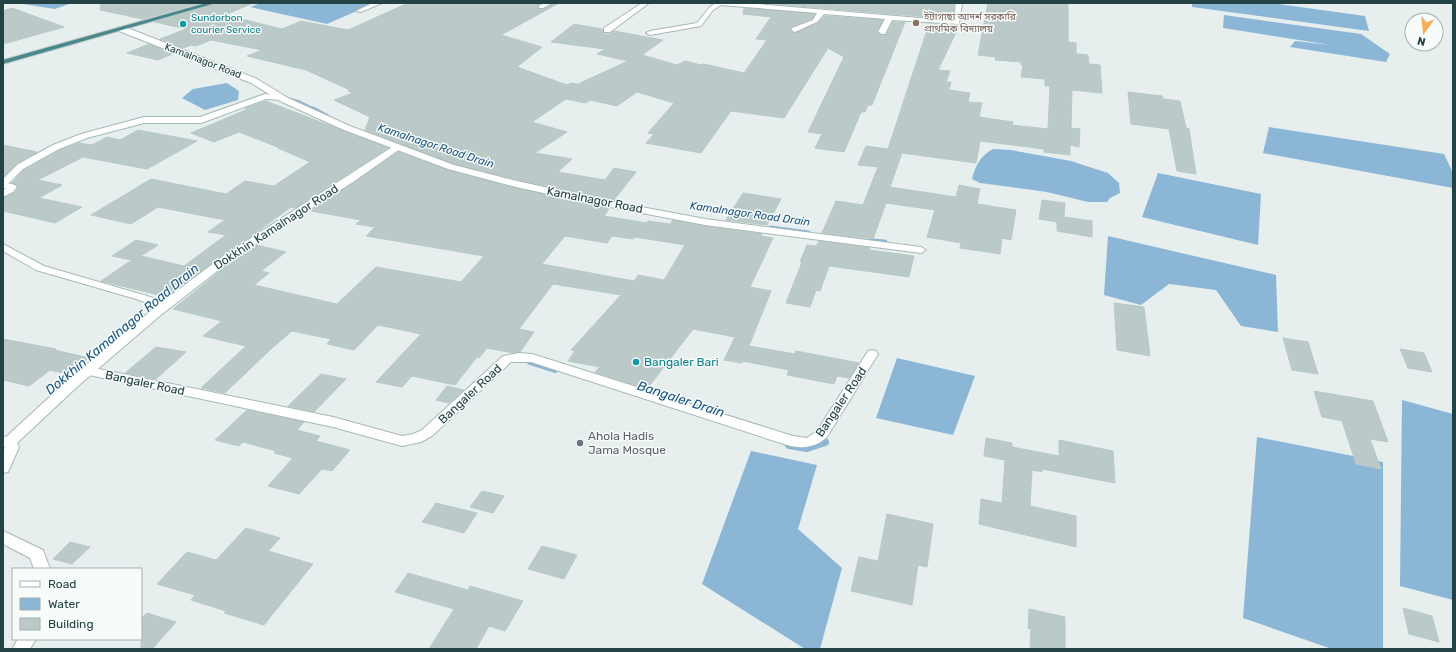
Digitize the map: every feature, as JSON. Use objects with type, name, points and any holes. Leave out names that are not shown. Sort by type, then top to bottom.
[{"type":"highway","points":[[3,62],[213,3]]},
{"type":"street","points":[[359,11],[379,3]]},
{"type":"street","points":[[541,7],[548,3]]},
{"type":"street","points":[[607,30],[646,3]]},
{"type":"street","points":[[650,33],[699,25],[711,9],[719,3]]},
{"type":"street","points":[[722,3],[957,23],[959,3]]},
{"type":"street","points":[[802,10],[808,3]]},
{"type":"street","points":[[795,30],[814,21],[822,11]]},
{"type":"street","points":[[882,32],[890,17]]},
{"type":"street","name":"Kamalnagor Road","points":[[122,29],[254,81],[283,98],[346,128],[451,166],[516,184],[594,201],[705,222],[920,250]]},
{"type":"street","name":"Kamalnagor Road","points":[[3,184],[26,163],[56,147],[84,136],[144,120],[201,120],[265,96],[283,98]]},
{"type":"street","name":"Dokkhin Kamalnagor Road","points":[[6,442],[158,311],[230,256],[350,180],[397,147]]},
{"type":"street","points":[[3,184],[12,187],[3,194]]},
{"type":"street","points":[[3,247],[40,268],[160,303],[158,311]]},
{"type":"street","name":"Bangaler Road","points":[[89,371],[333,422],[402,441],[416,439],[427,433],[507,359],[519,357],[532,358],[792,441],[807,443],[814,441],[822,434],[872,354]]},
{"type":"street","points":[[3,468],[12,447],[6,442]]},
{"type":"street","points":[[3,537],[37,554],[42,568]]},
{"type":"street","points":[[20,649],[26,640]]},
{"type":"water","points":[[16,3],[72,3],[55,9]]},
{"type":"water","points":[[261,3],[375,3],[327,24],[250,7]]},
{"type":"water","points":[[1192,3],[1271,3],[1365,16],[1369,31],[1192,7]]},
{"type":"water","points":[[1224,15],[1361,34],[1390,54],[1386,62],[1290,47],[1295,41],[1331,45],[1223,28]]},
{"type":"water","points":[[227,83],[239,91],[238,100],[205,110],[182,98],[193,89]]},
{"type":"water","points":[[1269,127],[1444,154],[1453,173],[1453,188],[1263,153]]},
{"type":"water","points":[[993,149],[1011,150],[1071,161],[1108,173],[1119,183],[1120,193],[1110,198],[1107,202],[1088,202],[1047,192],[980,183],[972,179],[979,161],[985,154]]},
{"type":"water","points":[[1158,173],[1261,194],[1258,245],[1142,217]]},
{"type":"water","points":[[1108,236],[1276,275],[1278,332],[1241,326],[1216,290],[1169,284],[1141,305],[1104,295]]},
{"type":"water","points":[[897,358],[975,376],[953,435],[876,418]]},
{"type":"water","points":[[1402,400],[1453,414],[1453,600],[1400,586]]},
{"type":"water","points":[[1257,437],[1383,462],[1383,649],[1332,649],[1243,618]]},
{"type":"water","points":[[751,451],[817,465],[798,529],[842,568],[820,649],[805,649],[702,584]]},
{"type":"building","points":[[101,3],[200,3],[143,19],[100,10]]},
{"type":"building","points":[[217,3],[253,3],[225,15],[282,29],[301,21],[348,30],[408,3],[541,3],[538,6],[539,10],[544,9],[553,3],[559,3],[501,35],[542,47],[517,67],[567,85],[571,83],[578,84],[628,61],[597,54],[605,49],[551,42],[574,24],[602,29],[604,34],[610,34],[614,31],[663,40],[642,55],[677,65],[685,61],[744,73],[767,40],[756,39],[771,17],[743,14],[744,8],[815,14],[812,19],[791,27],[790,30],[794,33],[818,23],[825,16],[883,20],[877,32],[882,36],[886,35],[893,22],[905,22],[872,105],[868,105],[865,112],[861,112],[844,152],[815,148],[822,134],[808,132],[844,57],[828,48],[784,118],[731,111],[701,153],[646,143],[654,134],[648,133],[674,103],[637,92],[617,106],[590,100],[586,103],[566,99],[532,122],[567,132],[535,153],[572,159],[558,172],[605,180],[614,168],[636,172],[614,200],[517,180],[454,164],[365,130],[370,117],[334,100],[353,93],[348,91],[350,90],[306,70],[247,56],[262,50],[211,40],[196,46],[191,45],[183,48],[160,39],[186,29],[155,22]]},
{"type":"building","points":[[763,3],[954,3],[953,19]]},
{"type":"building","points":[[988,3],[1068,3],[1068,42],[1076,43],[1076,54],[1088,55],[1089,64],[1100,65],[1102,93],[1072,90],[1071,128],[1080,129],[1079,147],[1070,145],[1070,155],[1044,152],[1044,149],[980,141],[976,163],[902,153],[890,187],[956,197],[959,185],[980,189],[977,204],[1016,210],[1011,240],[1002,238],[1000,254],[960,248],[961,243],[927,237],[935,210],[886,203],[873,239],[822,233],[836,201],[863,205],[878,167],[858,165],[866,146],[888,149],[929,24],[960,24],[938,70],[950,71],[946,82],[951,82],[949,90],[970,93],[968,102],[982,103],[979,117],[1013,122],[1012,125],[1048,129],[1050,86],[1045,86],[1045,79],[1021,77],[1023,65],[1021,65],[1021,62],[995,60],[996,57],[978,55]]},
{"type":"building","points":[[12,8],[64,27],[3,44],[3,11]]},
{"type":"building","points":[[149,44],[172,54],[158,60],[127,53]]},
{"type":"building","points":[[1128,92],[1162,96],[1163,99],[1180,101],[1186,128],[1189,129],[1196,174],[1177,171],[1169,129],[1131,124]]},
{"type":"building","points":[[266,101],[388,148],[295,208],[291,207],[253,235],[225,253],[167,297],[101,281],[132,260],[112,256],[136,240],[158,245],[141,256],[184,266],[226,235],[208,232],[225,220],[158,207],[131,224],[91,215],[151,179],[226,194],[245,181],[274,186],[310,162],[278,148],[280,148],[239,132],[214,142],[191,133],[248,109],[245,108]]},
{"type":"building","points":[[138,130],[197,141],[147,169],[83,157],[38,180],[62,185],[39,198],[82,207],[55,223],[3,211],[3,198],[14,193],[18,188],[16,184],[12,183],[24,170],[60,150],[79,143],[92,145],[107,137],[120,140]]},
{"type":"building","points":[[3,145],[37,152],[16,164],[3,177]]},
{"type":"building","points":[[398,152],[448,170],[516,188],[609,209],[604,216],[647,223],[648,221],[670,224],[673,220],[762,234],[761,236],[773,238],[750,287],[771,291],[749,346],[795,354],[796,351],[859,363],[849,378],[837,376],[834,384],[787,375],[789,370],[742,361],[742,363],[724,360],[735,337],[693,329],[647,389],[595,372],[600,367],[568,361],[575,351],[571,350],[621,295],[553,284],[519,329],[534,332],[520,352],[513,353],[487,348],[479,358],[477,357],[455,385],[412,376],[402,387],[376,382],[421,334],[378,325],[354,350],[327,344],[331,339],[292,331],[225,393],[201,388],[246,346],[203,336],[222,321],[173,309],[235,259],[256,245],[286,252],[261,271],[269,273],[254,285],[337,304],[376,267],[461,282],[484,256],[366,236],[375,227],[356,224],[361,220],[311,211]],"holes":[[[565,236],[607,243],[612,236],[633,239],[635,237],[685,245],[664,280],[638,275],[634,281],[542,264]]]},
{"type":"building","points":[[743,193],[781,199],[767,225],[726,220]]},
{"type":"building","points":[[1042,200],[1065,203],[1064,217],[1092,221],[1092,237],[1057,231],[1057,222],[1039,219]]},
{"type":"building","points":[[819,241],[914,256],[909,277],[829,266],[820,291],[816,290],[810,307],[786,303],[807,245],[816,246]]},
{"type":"building","points":[[1114,303],[1144,307],[1150,356],[1117,350]]},
{"type":"building","points":[[1283,338],[1308,342],[1318,374],[1292,370]]},
{"type":"building","points":[[3,339],[56,349],[55,350],[89,358],[68,374],[50,370],[29,386],[3,380]]},
{"type":"building","points":[[156,347],[186,352],[156,379],[125,373]]},
{"type":"building","points":[[1400,349],[1424,353],[1432,372],[1408,368]]},
{"type":"building","points":[[321,374],[346,379],[314,412],[288,406]]},
{"type":"building","points":[[447,386],[464,390],[449,403],[436,400]]},
{"type":"building","points":[[1314,391],[1373,401],[1388,442],[1370,439],[1381,469],[1356,464],[1342,421],[1322,417]]},
{"type":"building","points":[[247,410],[304,422],[297,430],[320,436],[316,441],[350,450],[332,471],[322,469],[299,494],[268,486],[293,458],[274,453],[276,451],[243,442],[239,446],[215,440]]},
{"type":"building","points":[[986,438],[1012,443],[1012,447],[1059,456],[1059,440],[1113,451],[1115,483],[1042,469],[1042,472],[1032,470],[1030,506],[1076,516],[1076,547],[979,524],[981,499],[1002,503],[1005,460],[984,456]]},
{"type":"building","points":[[482,491],[504,496],[493,513],[470,507]]},
{"type":"building","points":[[436,503],[477,513],[464,533],[422,522]]},
{"type":"building","points":[[887,514],[933,524],[927,567],[918,565],[912,605],[851,591],[859,557],[878,561]]},
{"type":"building","points":[[246,528],[280,538],[268,551],[313,564],[264,625],[224,613],[226,611],[191,600],[195,595],[157,584],[187,552],[216,560]]},
{"type":"building","points":[[70,542],[90,547],[72,564],[53,559]]},
{"type":"building","points":[[542,546],[577,555],[564,579],[528,569]]},
{"type":"building","points":[[408,573],[468,590],[470,586],[523,601],[505,631],[489,626],[476,649],[429,649],[454,609],[395,592]]},
{"type":"building","points":[[1403,608],[1432,616],[1439,642],[1409,634]]},
{"type":"building","points":[[1029,609],[1065,617],[1065,649],[1030,649],[1031,629],[1028,628]]},
{"type":"building","points":[[147,613],[176,622],[152,649],[141,649],[142,618]]},
{"type":"waterway","name":"Kamalnagor Road Drain","points":[[287,99],[299,102],[313,109]]},
{"type":"waterway","name":"Kamalnagor Road Drain","points":[[313,109],[326,116]]},
{"type":"waterway","name":"Kamalnagor Road Drain","points":[[771,228],[808,233]]},
{"type":"waterway","name":"Kamalnagor Road Drain","points":[[870,241],[885,242]]},
{"type":"waterway","name":"Bangaler Drain","points":[[530,362],[555,370]]},
{"type":"waterway","name":"Bangaler Drain","points":[[789,445],[807,448],[825,442]]},
{"type":"place","name":"ইটাগাছা আদর্শ সরকারি প্রাথমিক বিদ্যালয়","points":[[916,23]]},
{"type":"place","name":"Sundorbon courier Service","points":[[183,24]]},
{"type":"place","name":"Bangaler Bari","points":[[636,362]]},
{"type":"place","name":"Ahola Hadis Jama Mosque","points":[[580,443]]},
{"type":"water label","name":"Dokkhin Kamalnagor Road Drain","points":[[122,329]]}]
